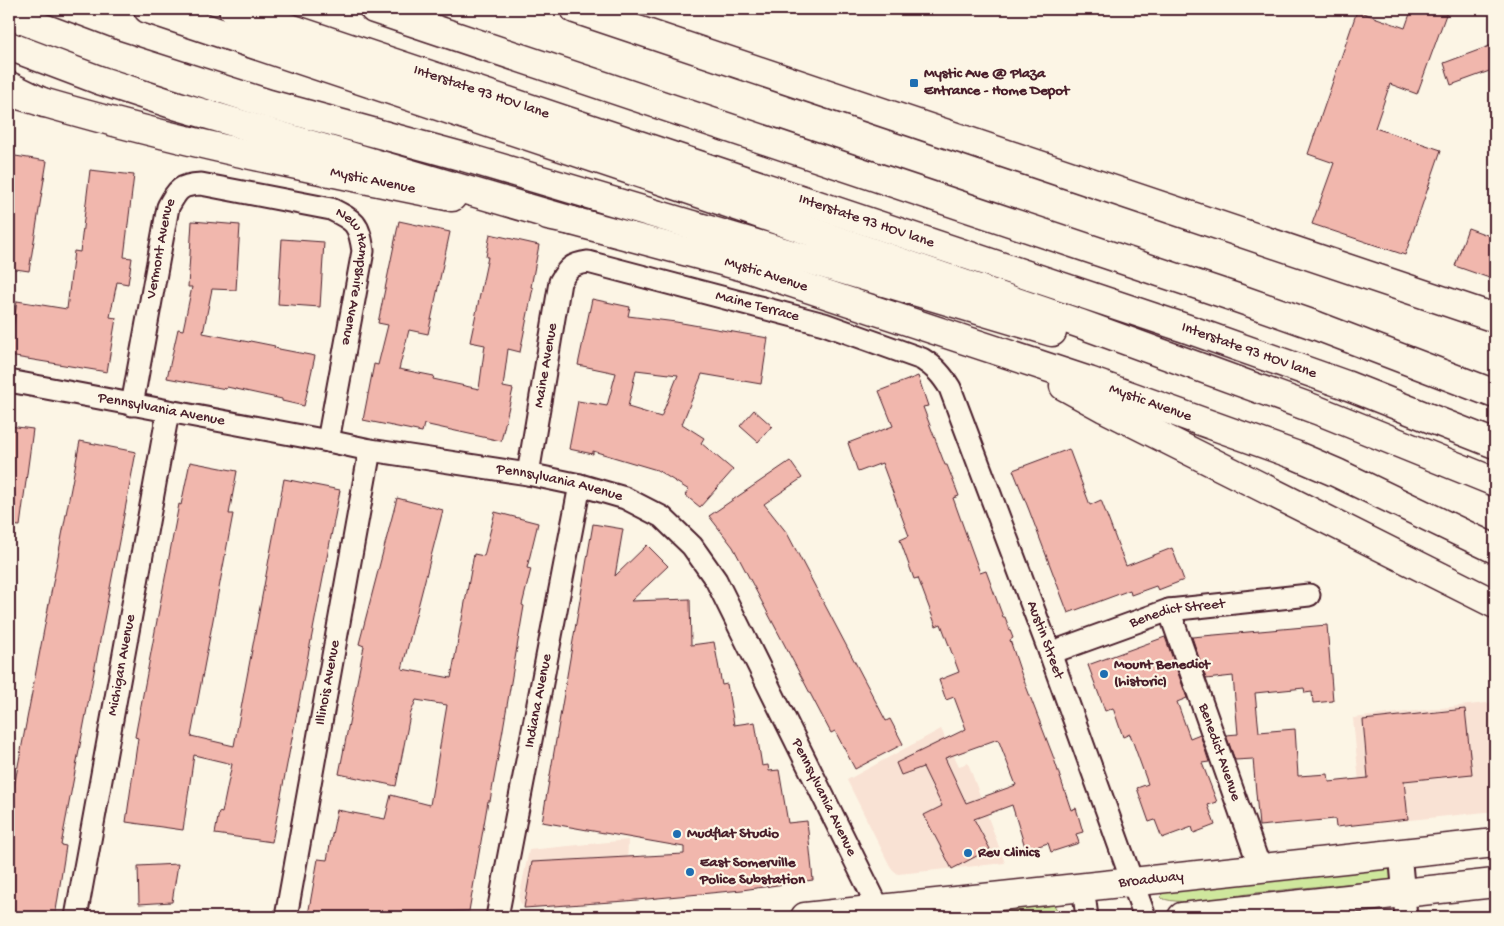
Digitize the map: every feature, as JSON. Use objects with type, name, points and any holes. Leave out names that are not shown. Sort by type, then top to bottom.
[{"type":"main road","points":[[148,9],[684,188],[1062,317],[1317,410],[1495,482]]},
{"type":"main road","name":"Interstate 93 HOV lane","points":[[233,9],[1185,328],[1354,388],[1495,444]]},
{"type":"main road","points":[[374,9],[1237,298],[1317,326],[1495,394]]},
{"type":"main road","points":[[575,9],[1495,318]]},
{"type":"main road","points":[[9,15],[113,54],[269,104],[464,157],[932,298],[1317,410]]},
{"type":"main road","points":[[9,46],[99,80],[175,105],[572,221]]},
{"type":"main road","points":[[9,86],[44,103]]},
{"type":"main road","name":"Mystic Avenue","points":[[9,92],[118,124],[262,158],[572,221],[744,267],[1089,380],[1295,455],[1346,477],[1495,549]]},
{"type":"main road","points":[[999,350],[1112,412],[1495,604]]},
{"type":"main road","name":"Broadway","points":[[806,917],[884,913],[1083,887],[1495,843]]},
{"type":"main road","points":[[1182,917],[1405,905],[1495,883]]},
{"type":"street","name":"Vermont Avenue","points":[[132,405],[168,207],[176,193],[187,184],[201,184],[271,198]]},
{"type":"street","name":"New Hampshire Avenue","points":[[271,198],[331,209],[350,218],[360,232],[363,251],[328,441]]},
{"type":"street","name":"Maine Terrace","points":[[576,264],[588,262],[824,324],[922,359],[934,367]]},
{"type":"street","name":"Maine Avenue","points":[[528,474],[560,282],[566,271],[576,264]]},
{"type":"street","name":"Austin Street","points":[[934,367],[942,375],[950,388],[1050,653],[1145,917]]},
{"type":"street","name":"Pennsylvania Avenue","points":[[9,381],[370,450],[528,474],[580,485],[625,498],[662,517],[692,546],[716,580],[884,913]]},
{"type":"street","name":"Michigan Avenue","points":[[76,917],[168,412]]},
{"type":"street","name":"Illinois Avenue","points":[[286,917],[370,450]]},
{"type":"street","name":"Indiana Avenue","points":[[498,917],[580,485]]},
{"type":"street","name":"Benedict Street","points":[[1050,653],[1169,610],[1309,594]]},
{"type":"street","name":"Benedict Avenue","points":[[1169,610],[1260,868]]},
{"type":"street","points":[[1400,853],[1405,905]]},
{"type":"street","points":[[1083,887],[1087,917]]},
{"type":"shaded area","points":[[1495,702],[1495,811],[1363,825],[1353,718]]},
{"type":"shaded area","points":[[941,729],[959,766],[968,763],[1005,863],[898,874],[890,866],[847,780]]},
{"type":"shaded area","points":[[628,840],[626,901],[527,908],[520,902],[519,898],[529,850]]},
{"type":"green space","points":[[1386,866],[1393,872],[1389,880],[1272,891],[1207,900],[1182,901],[1161,898],[1162,892]]},
{"type":"green space","points":[[1053,903],[1057,910],[1052,916],[942,917],[946,915]]},
{"type":"building","points":[[1448,9],[1417,94],[1390,84],[1375,128],[1441,150],[1405,255],[1312,224],[1334,163],[1308,154],[1357,11],[1405,28],[1411,11]]},
{"type":"building","points":[[1495,44],[1495,69],[1451,85],[1444,63]]},
{"type":"building","points":[[9,155],[47,161],[29,271],[9,268]]},
{"type":"building","points":[[90,170],[134,175],[124,257],[132,258],[128,284],[117,282],[110,317],[116,318],[107,372],[9,356],[17,301],[67,309],[74,251],[80,252]]},
{"type":"building","points":[[192,221],[240,225],[236,290],[212,289],[203,333],[275,346],[274,348],[315,356],[304,406],[282,401],[282,399],[227,387],[226,389],[167,378],[178,329],[183,330],[192,287],[188,287]]},
{"type":"building","points":[[399,221],[450,232],[428,334],[409,330],[399,369],[434,376],[433,379],[479,389],[485,345],[470,342],[488,257],[486,257],[490,234],[539,245],[531,287],[533,288],[520,352],[508,349],[503,387],[513,389],[501,441],[424,424],[422,432],[363,420],[374,364],[378,365],[388,325],[378,323]]},
{"type":"building","points":[[1468,228],[1495,238],[1495,280],[1455,266]]},
{"type":"building","points":[[282,239],[324,242],[320,307],[278,304]]},
{"type":"building","points":[[592,299],[630,307],[628,316],[676,322],[768,338],[761,384],[702,374],[682,424],[704,438],[701,443],[733,470],[700,507],[685,495],[689,490],[657,470],[593,451],[593,454],[569,449],[578,401],[607,406],[616,373],[578,365]],"holes":[[[636,370],[678,375],[661,417],[628,407]]]},
{"type":"building","points":[[918,376],[928,406],[923,407],[959,496],[953,498],[980,573],[986,571],[1003,617],[1005,617],[1013,638],[1010,640],[1021,673],[1053,756],[1071,810],[1076,808],[1083,832],[1076,834],[1079,843],[1051,852],[1048,843],[1026,850],[1012,805],[974,819],[990,849],[952,869],[924,815],[942,806],[923,767],[901,775],[896,763],[966,729],[954,697],[946,700],[939,680],[959,672],[941,624],[936,626],[918,578],[914,579],[900,540],[909,536],[882,463],[858,472],[848,443],[893,426],[879,391]],"holes":[[[998,739],[1016,785],[966,803],[945,758]]]},
{"type":"building","points":[[754,410],[772,426],[758,442],[740,426]]},
{"type":"building","points":[[9,426],[33,429],[20,526],[9,525]]},
{"type":"building","points":[[80,441],[136,452],[61,845],[66,846],[55,917],[9,917],[9,813]]},
{"type":"building","points":[[1069,449],[1090,505],[1101,500],[1126,566],[1172,548],[1184,580],[1158,590],[1156,586],[1131,595],[1130,590],[1068,613],[1013,470]]},
{"type":"building","points":[[790,461],[802,478],[764,504],[787,533],[886,721],[890,719],[903,744],[855,769],[835,731],[831,733],[733,547],[709,516]]},
{"type":"building","points":[[190,462],[237,471],[229,514],[233,514],[191,736],[234,746],[284,479],[340,490],[272,842],[215,834],[219,812],[222,813],[232,764],[194,755],[183,830],[126,822],[138,738],[135,737],[179,504],[181,505]]},
{"type":"building","points":[[397,498],[443,510],[402,669],[451,678],[474,554],[484,556],[495,512],[538,523],[527,568],[531,569],[522,605],[524,606],[502,735],[490,801],[488,801],[469,911],[308,915],[318,859],[327,860],[337,810],[385,819],[391,795],[430,805],[447,705],[416,700],[410,715],[396,786],[339,774],[364,646],[359,644]]},
{"type":"building","points":[[593,524],[623,529],[615,576],[647,545],[668,566],[631,601],[690,599],[691,645],[714,642],[722,685],[727,684],[734,725],[755,722],[762,766],[768,765],[769,771],[779,770],[788,823],[807,821],[813,880],[742,890],[524,908],[532,862],[684,854],[684,847],[542,822]]},
{"type":"building","points":[[1327,625],[1333,701],[1313,703],[1312,692],[1305,693],[1304,688],[1255,693],[1259,732],[1295,729],[1298,776],[1328,774],[1329,782],[1368,778],[1363,720],[1465,709],[1472,774],[1404,781],[1408,819],[1336,827],[1335,819],[1259,826],[1253,759],[1235,760],[1226,735],[1238,734],[1233,676],[1206,679],[1192,637]]},
{"type":"building","points":[[1165,637],[1187,698],[1177,702],[1190,738],[1200,734],[1209,762],[1202,763],[1217,802],[1208,805],[1215,825],[1194,833],[1192,827],[1162,838],[1155,820],[1149,822],[1137,788],[1148,784],[1130,734],[1123,737],[1113,708],[1105,711],[1088,665]]},
{"type":"building","points":[[178,864],[172,902],[139,904],[138,866]]},
{"type":"place","name":"Mystic Ave @ Plaza Entrance - Home Depot","points":[[914,83]]},
{"type":"place","name":"Mount Benedict (historic)","points":[[1104,674]]},
{"type":"place","name":"Mudflat Studio","points":[[677,834]]},
{"type":"place","name":"Rev Clinics","points":[[968,853]]},
{"type":"place","name":"East Somerville Police Substation","points":[[690,872]]}]
